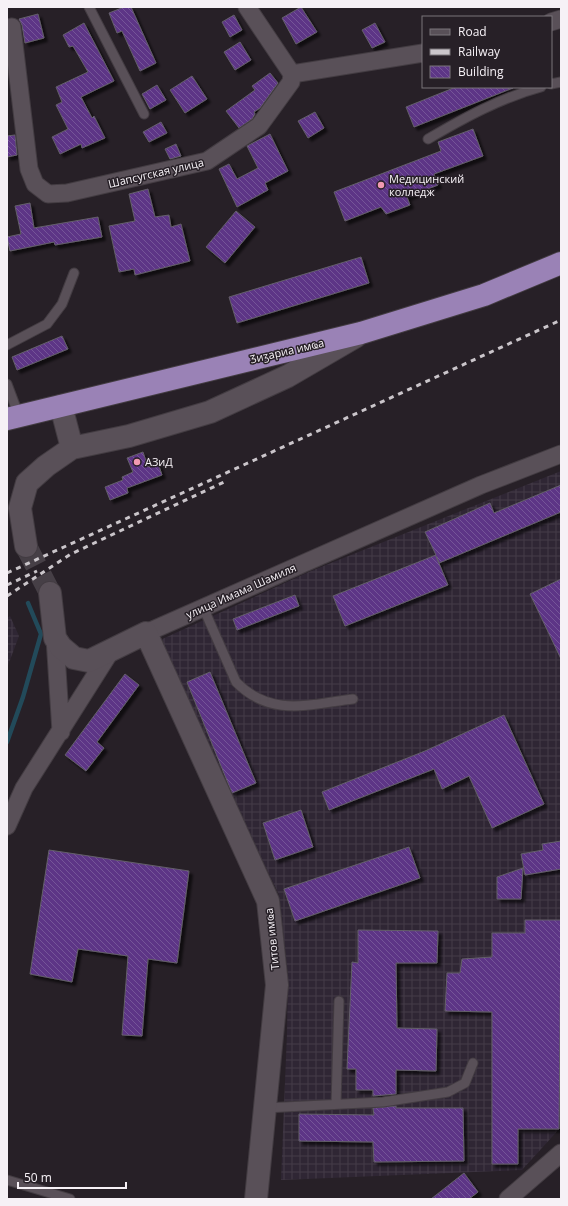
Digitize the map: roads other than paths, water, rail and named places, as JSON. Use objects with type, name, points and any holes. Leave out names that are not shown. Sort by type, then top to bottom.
[{"type":"highway","name":"Ӡиӡариа имҩа","points":[[13,417],[361,334],[484,296],[561,263]]},
{"type":"street","points":[[247,7],[292,74],[422,53]]},
{"type":"street","name":"Шапсугская улица","points":[[12,26],[29,170],[35,184],[48,194],[67,193],[207,161],[259,126],[291,82],[292,74]]},
{"type":"street","points":[[26,546],[20,508],[27,484],[46,466],[72,448],[130,436],[210,412],[288,376],[361,334]]},
{"type":"street","points":[[61,406],[72,448]]},
{"type":"street","name":"улица Имама Шамиля","points":[[54,638],[61,647],[74,658],[89,661],[203,607],[480,484],[561,454]]},
{"type":"street","points":[[50,594],[61,732]]},
{"type":"street","name":"Титов имҩа","points":[[146,633],[268,901],[277,985],[256,1199]]},
{"type":"street","points":[[7,826],[24,788],[61,732],[112,649]]},
{"type":"street","points":[[508,1199],[561,1153]]},
{"type":"lane","points":[[89,7],[144,114]]},
{"type":"lane","points":[[428,139],[469,115],[499,101],[538,88]]},
{"type":"lane","points":[[7,346],[47,324],[62,304],[74,273]]},
{"type":"lane","points":[[7,384],[13,417]]},
{"type":"lane","points":[[203,607],[234,677],[246,692],[259,700],[283,707],[353,699]]},
{"type":"lane","points":[[336,1104],[338,1001]]},
{"type":"lane","points":[[265,1108],[383,1102],[448,1092],[465,1083],[473,1063]]},
{"type":"lane","points":[[7,1180],[70,1199]]},
{"type":"waterway","points":[[7,742],[23,697],[41,634],[28,603]]},
{"type":"tunnel","points":[[26,546],[50,593]]},
{"type":"railway","points":[[7,573],[561,320]]},
{"type":"railway","points":[[7,596],[71,554],[224,482]]},
{"type":"railway","points":[[7,585],[37,571]]},
{"type":"place","name":"Медицинский колледж","points":[[381,185]]},
{"type":"place","name":"АЗиД","points":[[137,462]]}]
